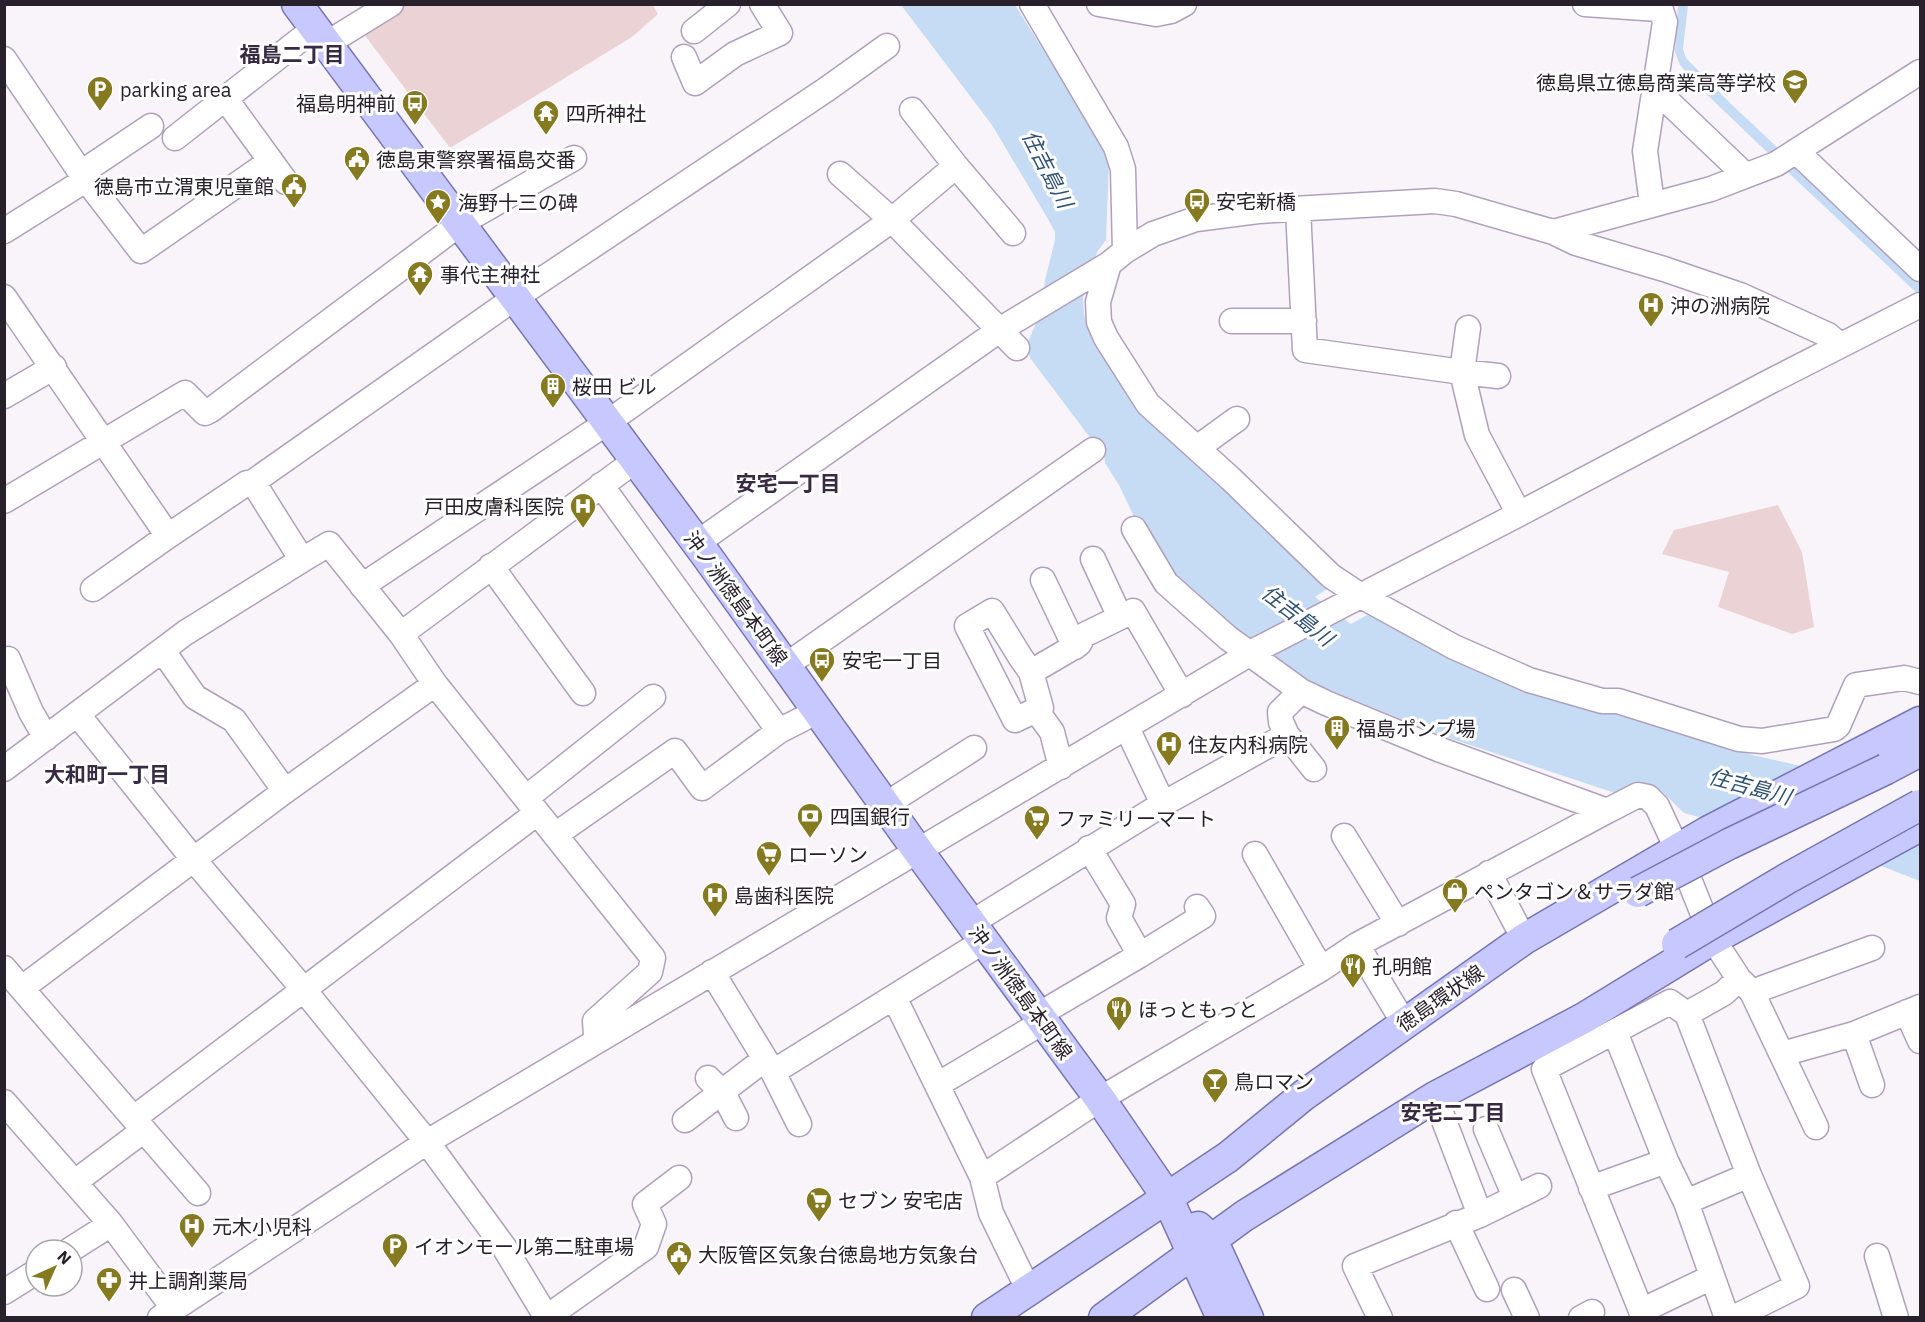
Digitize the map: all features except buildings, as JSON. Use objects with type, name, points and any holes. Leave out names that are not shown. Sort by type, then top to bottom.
[{"type":"main road","name":"沖ノ洲徳島本町線","points":[[297,4],[697,543],[918,851],[1100,1099],[1248,1317]]},
{"type":"main road","name":"徳島環状線","points":[[987,1317],[1228,1158],[1304,1095],[1524,939],[1708,831],[1920,722]]},
{"type":"main road","points":[[1228,1158],[1322,1100],[1529,958],[1638,891],[1920,751]]},
{"type":"main road","points":[[1110,1316],[1202,1247],[1294,1184],[1435,1097],[1544,1023],[1788,878],[1920,805]]},
{"type":"main road","points":[[1435,1097],[1584,1018],[1713,939],[1920,826]]},
{"type":"main road","name":"沖ノ洲徳島本町線","points":[[1202,1247],[1222,1317]]},
{"type":"street","points":[[175,138],[225,98],[320,36],[391,4]]},
{"type":"street","points":[[694,31],[728,4]]},
{"type":"street","points":[[684,57],[695,82],[735,54],[780,33],[762,4]]},
{"type":"street","points":[[1032,4],[1116,147],[1124,169],[1110,263],[1098,303],[1099,322],[1106,338],[1148,404],[1331,576],[1351,601],[1529,680],[1602,701],[1618,701],[1739,739],[1761,741],[1834,729],[1838,726],[1856,685],[1904,678],[1920,682]]},
{"type":"street","points":[[1099,4],[1156,14],[1171,12],[1184,4]]},
{"type":"street","points":[[1585,4],[1658,7],[1665,22],[1645,151],[1652,204]]},
{"type":"street","points":[[93,589],[247,483],[254,482],[516,297],[828,89],[888,46]]},
{"type":"street","points":[[4,59],[84,176],[141,251],[271,161]]},
{"type":"street","points":[[1553,232],[1711,189],[1788,157],[1920,72]]},
{"type":"street","points":[[1655,89],[1745,175]]},
{"type":"street","points":[[225,98],[286,182]]},
{"type":"street","points":[[912,110],[1013,233]]},
{"type":"street","points":[[4,231],[151,126]]},
{"type":"street","points":[[1788,157],[1920,269]]},
{"type":"street","points":[[4,501],[185,393],[205,413],[211,410],[461,223],[574,158]]},
{"type":"street","points":[[362,586],[608,422],[892,220],[956,166]]},
{"type":"street","points":[[840,174],[892,220],[1001,329],[1017,348]]},
{"type":"street","points":[[697,543],[1001,329],[1110,263],[1153,234],[1196,219],[1258,211],[1435,201],[1456,204],[1553,232],[1576,243],[1664,269],[1740,295],[1828,335],[1840,345]]},
{"type":"street","points":[[1298,209],[1305,350],[1498,376]]},
{"type":"street","points":[[4,297],[168,536]]},
{"type":"street","points":[[4,1102],[111,1224],[167,1313],[427,1142],[1253,652],[1920,305]]},
{"type":"street","points":[[1232,321],[1304,321]]},
{"type":"street","points":[[1468,328],[1462,372],[1477,435],[1519,514]]},
{"type":"street","points":[[4,396],[54,367]]},
{"type":"street","points":[[1197,448],[1237,419]]},
{"type":"street","points":[[785,666],[1094,450]]},
{"type":"street","points":[[401,634],[636,460]]},
{"type":"street","points":[[254,482],[302,560]]},
{"type":"street","points":[[601,485],[779,731]]},
{"type":"street","points":[[1134,529],[1166,583],[1220,632],[1253,652],[1301,691],[1438,749],[1607,811]]},
{"type":"street","points":[[4,769],[185,633],[329,544],[401,634],[435,684],[653,958],[650,972],[596,1020],[596,1035],[599,1040]]},
{"type":"street","points":[[1093,559],[1120,617]]},
{"type":"street","points":[[491,566],[583,693]]},
{"type":"street","points":[[1043,580],[1075,647]]},
{"type":"street","points":[[992,611],[1031,672],[1041,708],[1036,710],[1015,720],[967,626],[992,611]]},
{"type":"street","points":[[1031,672],[1075,647],[1084,635],[1133,611],[1182,695]]},
{"type":"street","points":[[163,651],[195,697],[234,720],[285,791]]},
{"type":"street","points":[[8,659],[46,738]]},
{"type":"street","points":[[22,988],[285,791],[435,684]]},
{"type":"street","points":[[1301,691],[1280,712],[1281,722],[1287,735],[1314,769]]},
{"type":"street","points":[[75,1182],[139,1124],[532,806],[653,697]]},
{"type":"street","points":[[1036,710],[1052,732],[1061,767]]},
{"type":"street","points":[[555,835],[675,751],[702,788],[779,731],[818,711]]},
{"type":"street","points":[[78,715],[194,860],[304,990],[427,1142],[504,1247],[547,1317],[645,1247],[654,1224],[645,1204],[679,1178]]},
{"type":"street","points":[[1127,728],[1163,804]]},
{"type":"street","points":[[686,1120],[715,1085],[769,1066],[894,997],[1089,848],[1287,735]]},
{"type":"street","points":[[885,805],[974,748]]},
{"type":"street","points":[[982,1177],[1100,1099],[1321,969],[1357,945],[1638,795],[1648,797],[1657,806],[1713,939],[1746,985],[1816,1127]]},
{"type":"street","points":[[1344,836],[1398,924]]},
{"type":"street","points":[[1089,848],[1123,904],[1119,918],[1140,955]]},
{"type":"street","points":[[1255,854],[1321,969]]},
{"type":"street","points":[[1489,873],[1524,939]]},
{"type":"street","points":[[937,1085],[1203,916],[1197,907]]},
{"type":"street","points":[[1357,945],[1404,1023]]},
{"type":"street","points":[[1687,1014],[1724,993],[1746,985],[1872,948]]},
{"type":"street","points":[[4,968],[198,1193]]},
{"type":"street","points":[[712,972],[769,1066],[799,1124]]},
{"type":"street","points":[[894,997],[982,1177],[991,1213],[1028,1289]]},
{"type":"street","points":[[1712,1277],[1643,1314],[1544,1069],[1670,1002],[1687,1014],[1749,1175],[1797,1286],[1733,1317]]},
{"type":"street","points":[[1782,1054],[1854,1034],[1914,1010],[1920,1041]]},
{"type":"street","points":[[1615,1032],[1666,1161],[1686,1202],[1727,1317]]},
{"type":"street","points":[[1854,1034],[1872,1085]]},
{"type":"street","points":[[715,1085],[736,1118]]},
{"type":"street","points":[[1435,1097],[1480,1215]]},
{"type":"street","points":[[1486,1130],[1515,1197]]},
{"type":"street","points":[[1591,1188],[1666,1161]]},
{"type":"street","points":[[1686,1202],[1749,1175]]},
{"type":"street","points":[[1380,1317],[1355,1266],[1480,1215],[1539,1186]]},
{"type":"street","points":[[1456,1223],[1487,1289]]},
{"type":"street","points":[[84,1241],[111,1224]]},
{"type":"street","points":[[1877,1256],[1896,1317]]},
{"type":"street","points":[[4,1292],[24,1280]]},
{"type":"street","points":[[1514,1290],[1527,1317]]},
{"type":"shaded area","points":[[652,4],[658,14],[632,37],[450,148],[360,29],[400,5]]},
{"type":"shaded area","points":[[1778,505],[1802,552],[1814,627],[1792,634],[1718,607],[1729,572],[1662,554],[1674,530]]},
{"type":"water","name":"住吉島川","points":[[901,5],[1015,5],[1104,147],[1109,162],[1106,240],[1097,252],[1083,298],[1084,315],[1090,334],[1130,397],[1330,587],[1315,597],[1351,624],[1367,615],[1530,688],[1749,754],[1831,773],[1920,805],[1920,881],[1884,867],[1684,813],[1654,786],[1639,785],[1615,793],[1446,737],[1315,684],[1277,665],[1179,581],[1138,525],[1119,485],[1105,463],[1103,445],[1088,435],[1030,358],[1027,344],[1042,309],[1045,280],[1055,232],[992,125]]},
{"type":"water","points":[[1678,5],[1688,5],[1683,49],[1686,58],[1729,102],[1920,282],[1920,296],[1699,87],[1680,65],[1675,52]]},
{"type":"pier","points":[[1844,774],[1916,800],[1822,852],[1751,833]]},
{"type":"place","name":"徳島県立徳島商業高等学校","points":[[1795,105]]},
{"type":"place","name":"parking area","points":[[100,112]]},
{"type":"place","name":"福島明神前","points":[[415,126]]},
{"type":"place","name":"四所神社","points":[[546,136]]},
{"type":"place","name":"徳島東警察署福島交番","points":[[357,182]]},
{"type":"place","name":"徳島市立渭東児童館","points":[[294,209]]},
{"type":"place","name":"安宅新橋","points":[[1197,224]]},
{"type":"place","name":"海野十三の碑","points":[[438,225]]},
{"type":"place","name":"事代主神社","points":[[420,297]]},
{"type":"place","name":"沖の洲病院","points":[[1651,328]]},
{"type":"place","name":"桜田 ビル","points":[[553,409]]},
{"type":"place","name":"戸田皮膚科医院","points":[[583,529]]},
{"type":"place","name":"安宅一丁目","points":[[822,683]]},
{"type":"place","name":"福島ポンプ場","points":[[1337,751]]},
{"type":"place","name":"住友内科病院","points":[[1169,767]]},
{"type":"place","name":"四国銀行","points":[[810,839]]},
{"type":"place","name":"ファミリーマート","points":[[1037,841]]},
{"type":"place","name":"ローソン","points":[[769,877]]},
{"type":"place","name":"ペンタゴン＆サラダ館","points":[[1455,914]]},
{"type":"place","name":"島歯科医院","points":[[715,918]]},
{"type":"place","name":"孔明館","points":[[1353,989]]},
{"type":"place","name":"ほっともっと","points":[[1119,1032]]},
{"type":"place","name":"鳥ロマン","points":[[1215,1104]]},
{"type":"place","name":"セブン 安宅店","points":[[819,1223]]},
{"type":"place","name":"元木小児科","points":[[192,1249]]},
{"type":"place","name":"イオンモール第二駐車場","points":[[395,1269]]},
{"type":"place","name":"大阪管区気象台徳島地方気象台","points":[[679,1277]]},
{"type":"place","name":"井上調剤薬局","points":[[109,1303]]},
{"type":"district","name":"福島二丁目","points":[[292,54]]},
{"type":"district","name":"安宅一丁目","points":[[788,483]]},
{"type":"district","name":"大和町一丁目","points":[[107,774]]},
{"type":"district","name":"安宅二丁目","points":[[1453,1112]]}]
